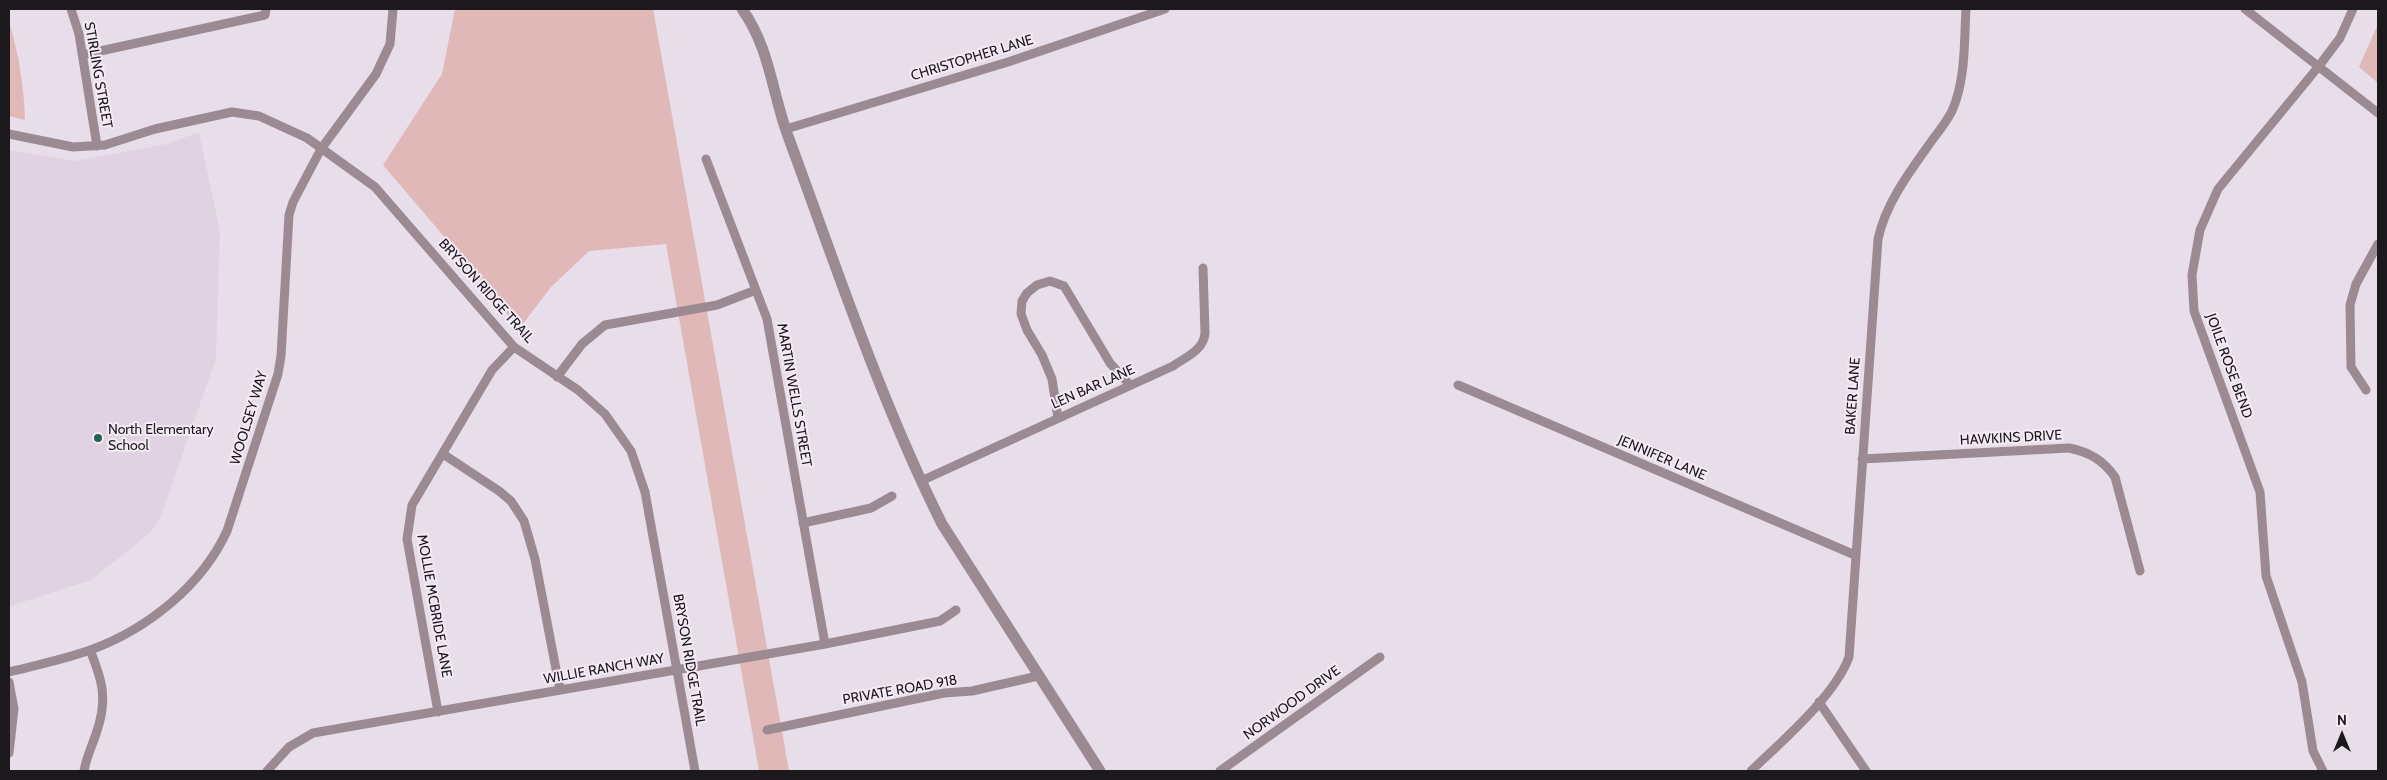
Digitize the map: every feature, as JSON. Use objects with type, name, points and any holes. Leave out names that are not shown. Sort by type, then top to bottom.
[{"type":"street","name":"STIRLING STREET","points":[[71,9],[82,55],[97,146]]},
{"type":"street","name":"WOOLSEY WAY","points":[[9,672],[90,650],[132,632],[183,592],[217,553],[227,531],[278,374],[281,356],[289,215],[293,202],[321,149],[376,74],[390,44],[394,9]]},
{"type":"street","points":[[742,9],[765,51],[786,129],[855,318],[920,481],[942,524],[1100,771]]},
{"type":"street","name":"BAKER LANE","points":[[1751,771],[1819,702],[1839,678],[1848,657],[1878,239],[1881,222],[1901,185],[1944,124],[1954,104],[1961,79],[1966,9]]},
{"type":"street","points":[[2246,9],[2378,113]]},
{"type":"street","name":"JOILE ROSE BEND","points":[[2322,771],[2313,751],[2302,682],[2266,576],[2260,492],[2194,311],[2192,275],[2200,230],[2218,189],[2340,38],[2353,9]]},
{"type":"street","name":"CHRISTOPHER LANE","points":[[786,129],[1008,62],[1159,10]]},
{"type":"street","points":[[82,55],[266,12]]},
{"type":"street","name":"BRYSON RIDGE TRAIL","points":[[9,134],[72,147],[97,146],[232,112],[259,116],[277,122],[307,138],[375,186],[514,347],[578,390],[605,414],[631,451],[645,492],[694,771]]},
{"type":"street","name":"MARTIN WELLS STREET","points":[[706,159],[767,319],[825,644]]},
{"type":"street","points":[[2366,390],[2351,366],[2350,305],[2356,284],[2378,244]]},
{"type":"street","name":"LEN BAR LANE","points":[[920,481],[1173,366],[1200,348],[1205,340],[1203,268]]},
{"type":"street","points":[[1058,418],[1052,380],[1042,355],[1027,330],[1021,314],[1022,301],[1027,292],[1037,285],[1050,281],[1064,286],[1110,363],[1130,385]]},
{"type":"street","points":[[557,377],[582,344],[605,325],[718,305],[756,290]]},
{"type":"street","name":"MOLLIE MCBRIDE LANE","points":[[438,712],[406,539],[407,523],[412,505],[472,402],[492,370],[514,347]]},
{"type":"street","name":"JENNIFER LANE","points":[[1458,385],[1855,554]]},
{"type":"street","name":"HAWKINS DRIVE","points":[[1862,459],[2069,448],[2088,453],[2103,463],[2115,477],[2140,571]]},
{"type":"street","points":[[443,454],[499,491],[511,501],[524,521],[535,559],[560,690]]},
{"type":"street","points":[[803,523],[871,508],[892,496]]},
{"type":"street","name":"WILLIE RANCH WAY","points":[[267,771],[289,746],[313,734],[825,644],[940,621],[956,610]]},
{"type":"street","points":[[84,771],[103,713],[104,700],[101,678],[90,650]]},
{"type":"street","name":"NORWOOD DRIVE","points":[[1220,771],[1380,657]]},
{"type":"street","name":"PRIVATE ROAD 918","points":[[767,730],[944,693],[972,691],[1038,676]]},
{"type":"street","points":[[9,682],[14,709],[9,754]]},
{"type":"street","points":[[1819,702],[1866,771]]},
{"type":"shaded area","points":[[455,9],[653,9],[789,771],[759,771],[666,244],[589,251],[551,287],[519,329],[476,274],[383,165],[442,74]]},
{"type":"shaded area","points":[[9,22],[16,46],[25,120],[9,116]]},
{"type":"shaded area","points":[[2378,24],[2378,83],[2359,67]]},
{"type":"shaded area","name":"North Elementary School","points":[[199,132],[220,232],[216,358],[160,519],[150,533],[91,580],[10,606],[9,150],[75,161],[167,144]]},
{"type":"place","name":"North Elementary School","points":[[98,438]]}]
